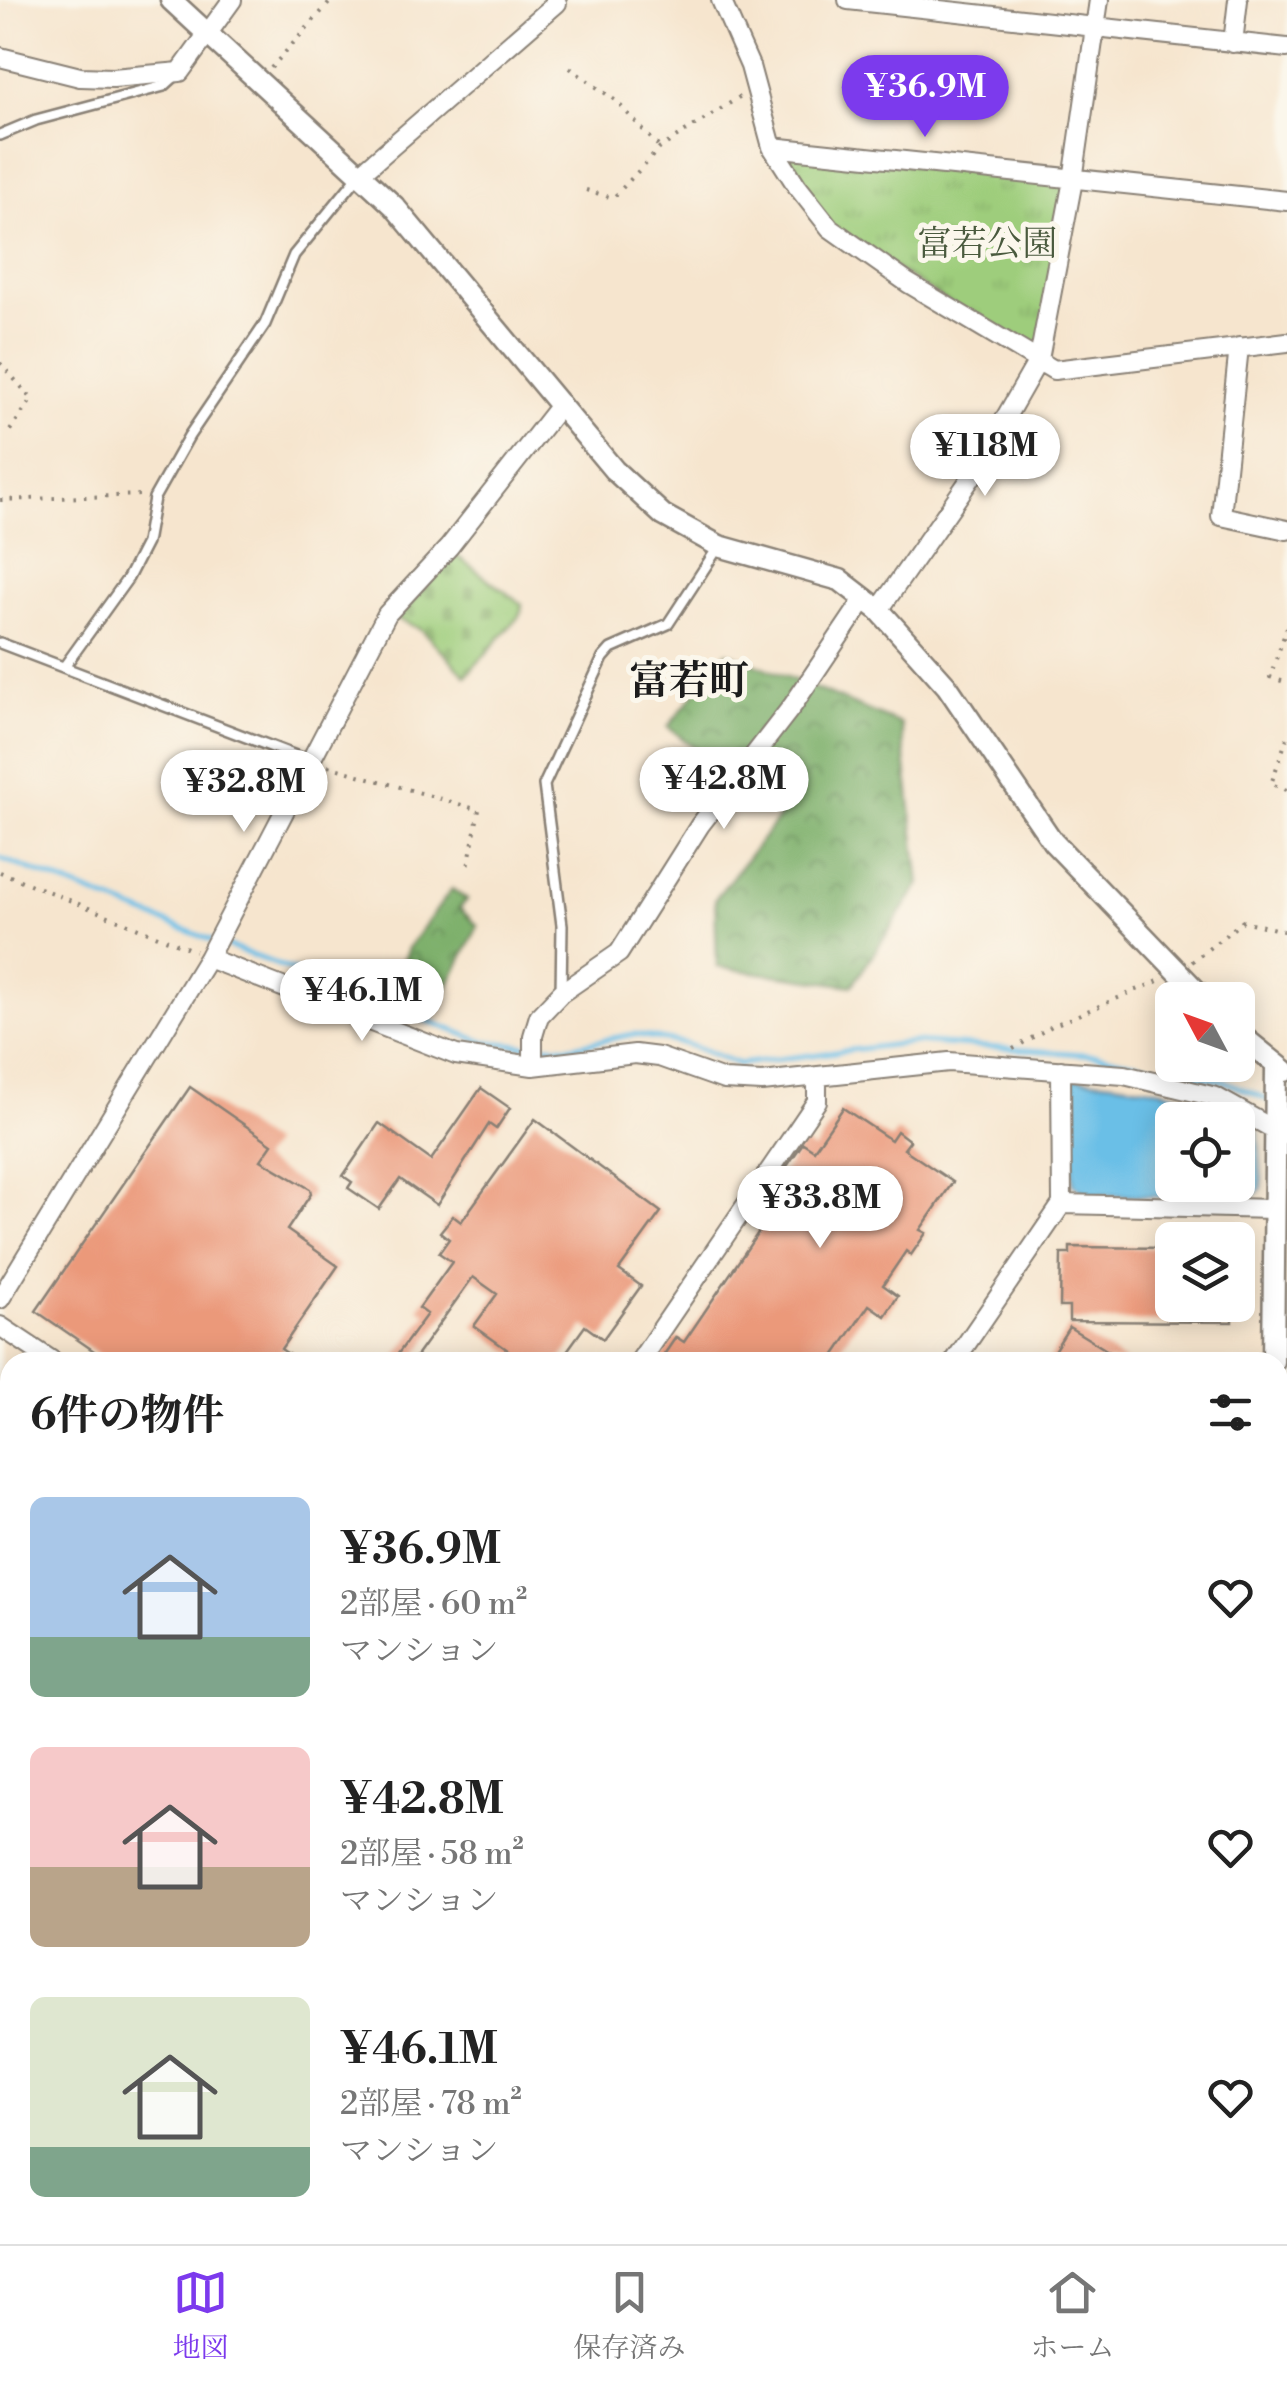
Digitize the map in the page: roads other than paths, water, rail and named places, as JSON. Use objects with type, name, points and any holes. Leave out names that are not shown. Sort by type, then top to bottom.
[{"type":"street","points":[[170,0],[207,38],[360,174],[458,278],[636,490],[664,515],[719,546],[840,580],[872,604],[947,686],[1053,842],[1187,982]]},
{"type":"street","points":[[0,58],[80,76],[113,78],[180,72],[232,0]]},
{"type":"street","points":[[360,174],[557,3],[555,0]]},
{"type":"street","points":[[721,0],[750,66],[772,147],[830,228],[908,282],[1040,358],[1054,370],[1287,342]]},
{"type":"street","points":[[848,0],[936,4],[1096,28],[1287,48]]},
{"type":"street","points":[[533,1051],[539,1016],[561,993],[619,953],[700,825],[971,478],[1040,358],[1073,180],[1099,0]]},
{"type":"street","points":[[1233,42],[1238,0]]},
{"type":"street","points":[[772,147],[1287,200]]},
{"type":"street","points":[[1238,347],[1221,516],[1287,530]]},
{"type":"street","points":[[0,1299],[214,946],[388,614],[448,547],[561,404]]},
{"type":"street","points":[[214,946],[456,1055],[533,1051],[635,1054],[659,1057],[724,1080],[762,1082],[915,1063],[988,1064],[1182,1086],[1275,1112]]},
{"type":"street","points":[[1255,1047],[1281,1068],[1275,1112],[1273,1352]]},
{"type":"street","points":[[961,1352],[1062,1204],[1061,1070]]},
{"type":"street","points":[[646,1352],[817,1101],[818,1076]]},
{"type":"street","points":[[1062,1204],[1274,1209]]},
{"type":"street","points":[[0,1326],[39,1352]]},
{"type":"lane","points":[[0,135],[36,120],[164,86],[180,72]]},
{"type":"lane","points":[[64,668],[128,578],[146,542],[154,498],[189,436],[265,324],[294,255],[360,174]]},
{"type":"lane","points":[[561,993],[562,925],[544,786],[603,658],[611,649],[668,624],[719,546]]},
{"type":"lane","points":[[0,643],[309,761]]},
{"type":"water","points":[[1073,1078],[1146,1087],[1203,1102],[1155,1102],[1155,1197],[1087,1195],[1073,1184]]},
{"type":"water","points":[[1255,1129],[1258,1131],[1262,1188],[1255,1196]]},
{"type":"waterway","points":[[0,858],[211,940]]},
{"type":"waterway","points":[[222,944],[482,1041],[528,1046]]},
{"type":"waterway","points":[[539,1046],[569,1047],[634,1034],[686,1044],[739,1064],[915,1042],[1096,1055],[1224,1081],[1269,1100]]},
{"type":"district","name":"富若町","points":[[689,682]]},
{"type":"park label","name":"富若公園","points":[[987,244]]}]
